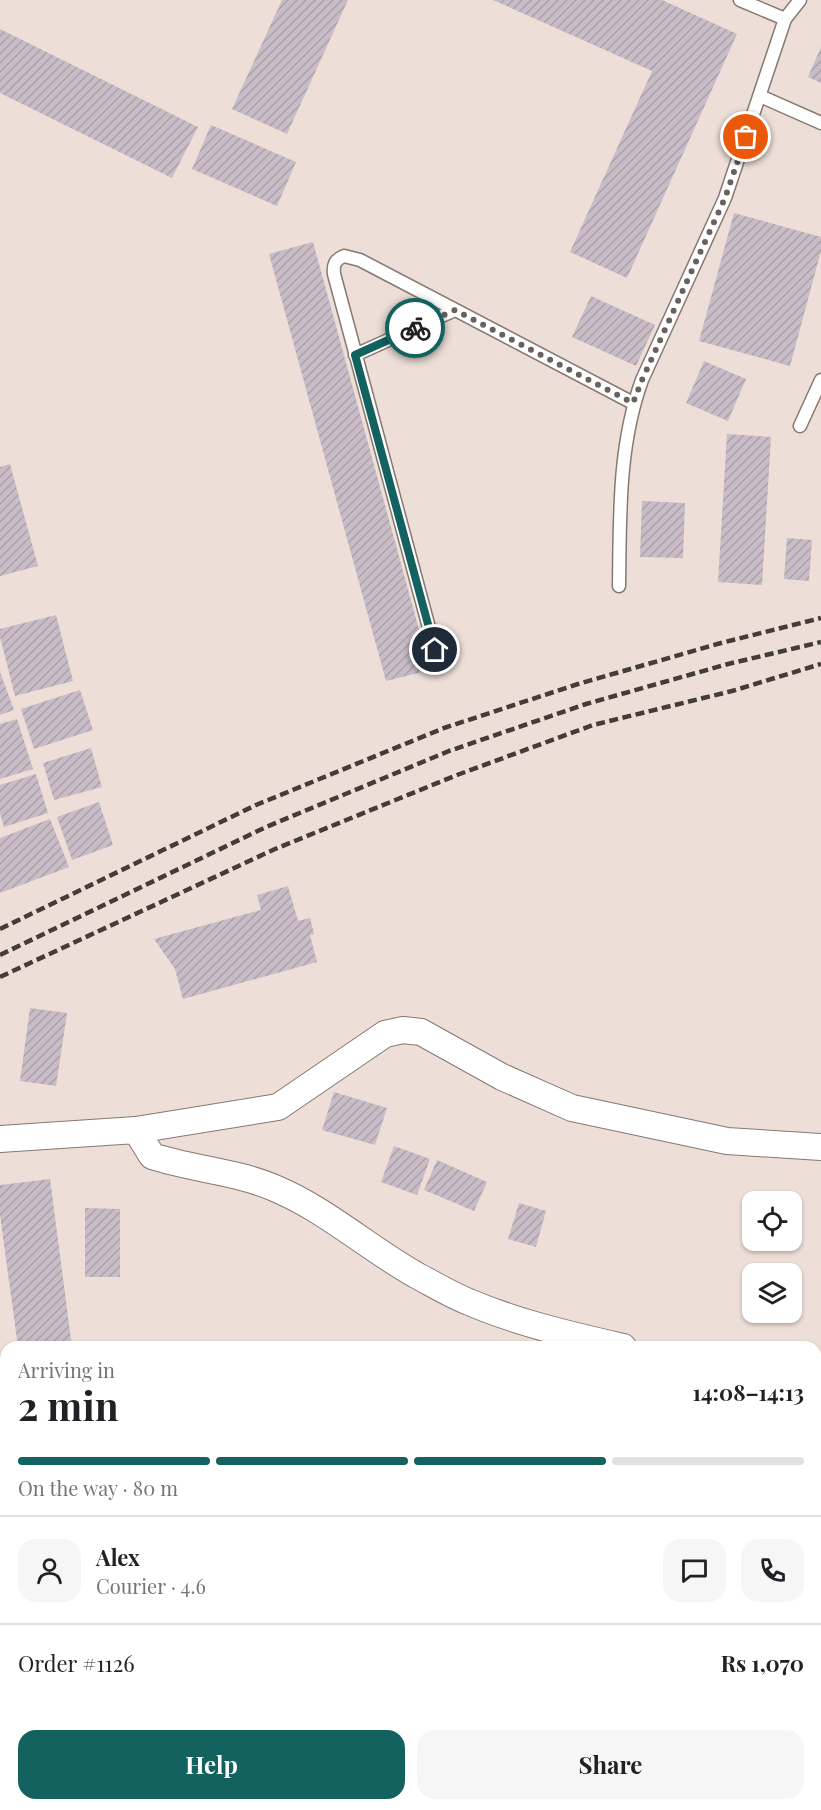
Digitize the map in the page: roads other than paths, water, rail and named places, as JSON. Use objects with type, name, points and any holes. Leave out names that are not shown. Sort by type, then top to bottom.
[{"type":"street","points":[[0,1139],[136,1130],[278,1107],[385,1034],[403,1030],[421,1032],[502,1077],[572,1108],[727,1141],[821,1147]]},
{"type":"street","points":[[136,1130],[152,1156],[272,1186],[366,1241],[414,1274],[469,1302],[577,1341]]},
{"type":"lane","points":[[740,0],[785,20]]},
{"type":"lane","points":[[619,586],[621,477],[633,403],[725,198],[785,20],[800,0]]},
{"type":"lane","points":[[760,96],[821,123]]},
{"type":"lane","points":[[435,650],[355,355],[333,267],[337,259],[344,255],[360,260],[633,403]]},
{"type":"lane","points":[[355,355],[455,310]]},
{"type":"lane","points":[[800,426],[821,381]]},
{"type":"railway","points":[[0,929],[256,805],[444,728],[578,684],[721,643],[821,618]]},
{"type":"railway","points":[[0,955],[266,827],[449,751],[586,704],[728,664],[821,642]]},
{"type":"railway","points":[[0,977],[275,849],[457,775],[593,725],[732,691],[821,664]]}]
